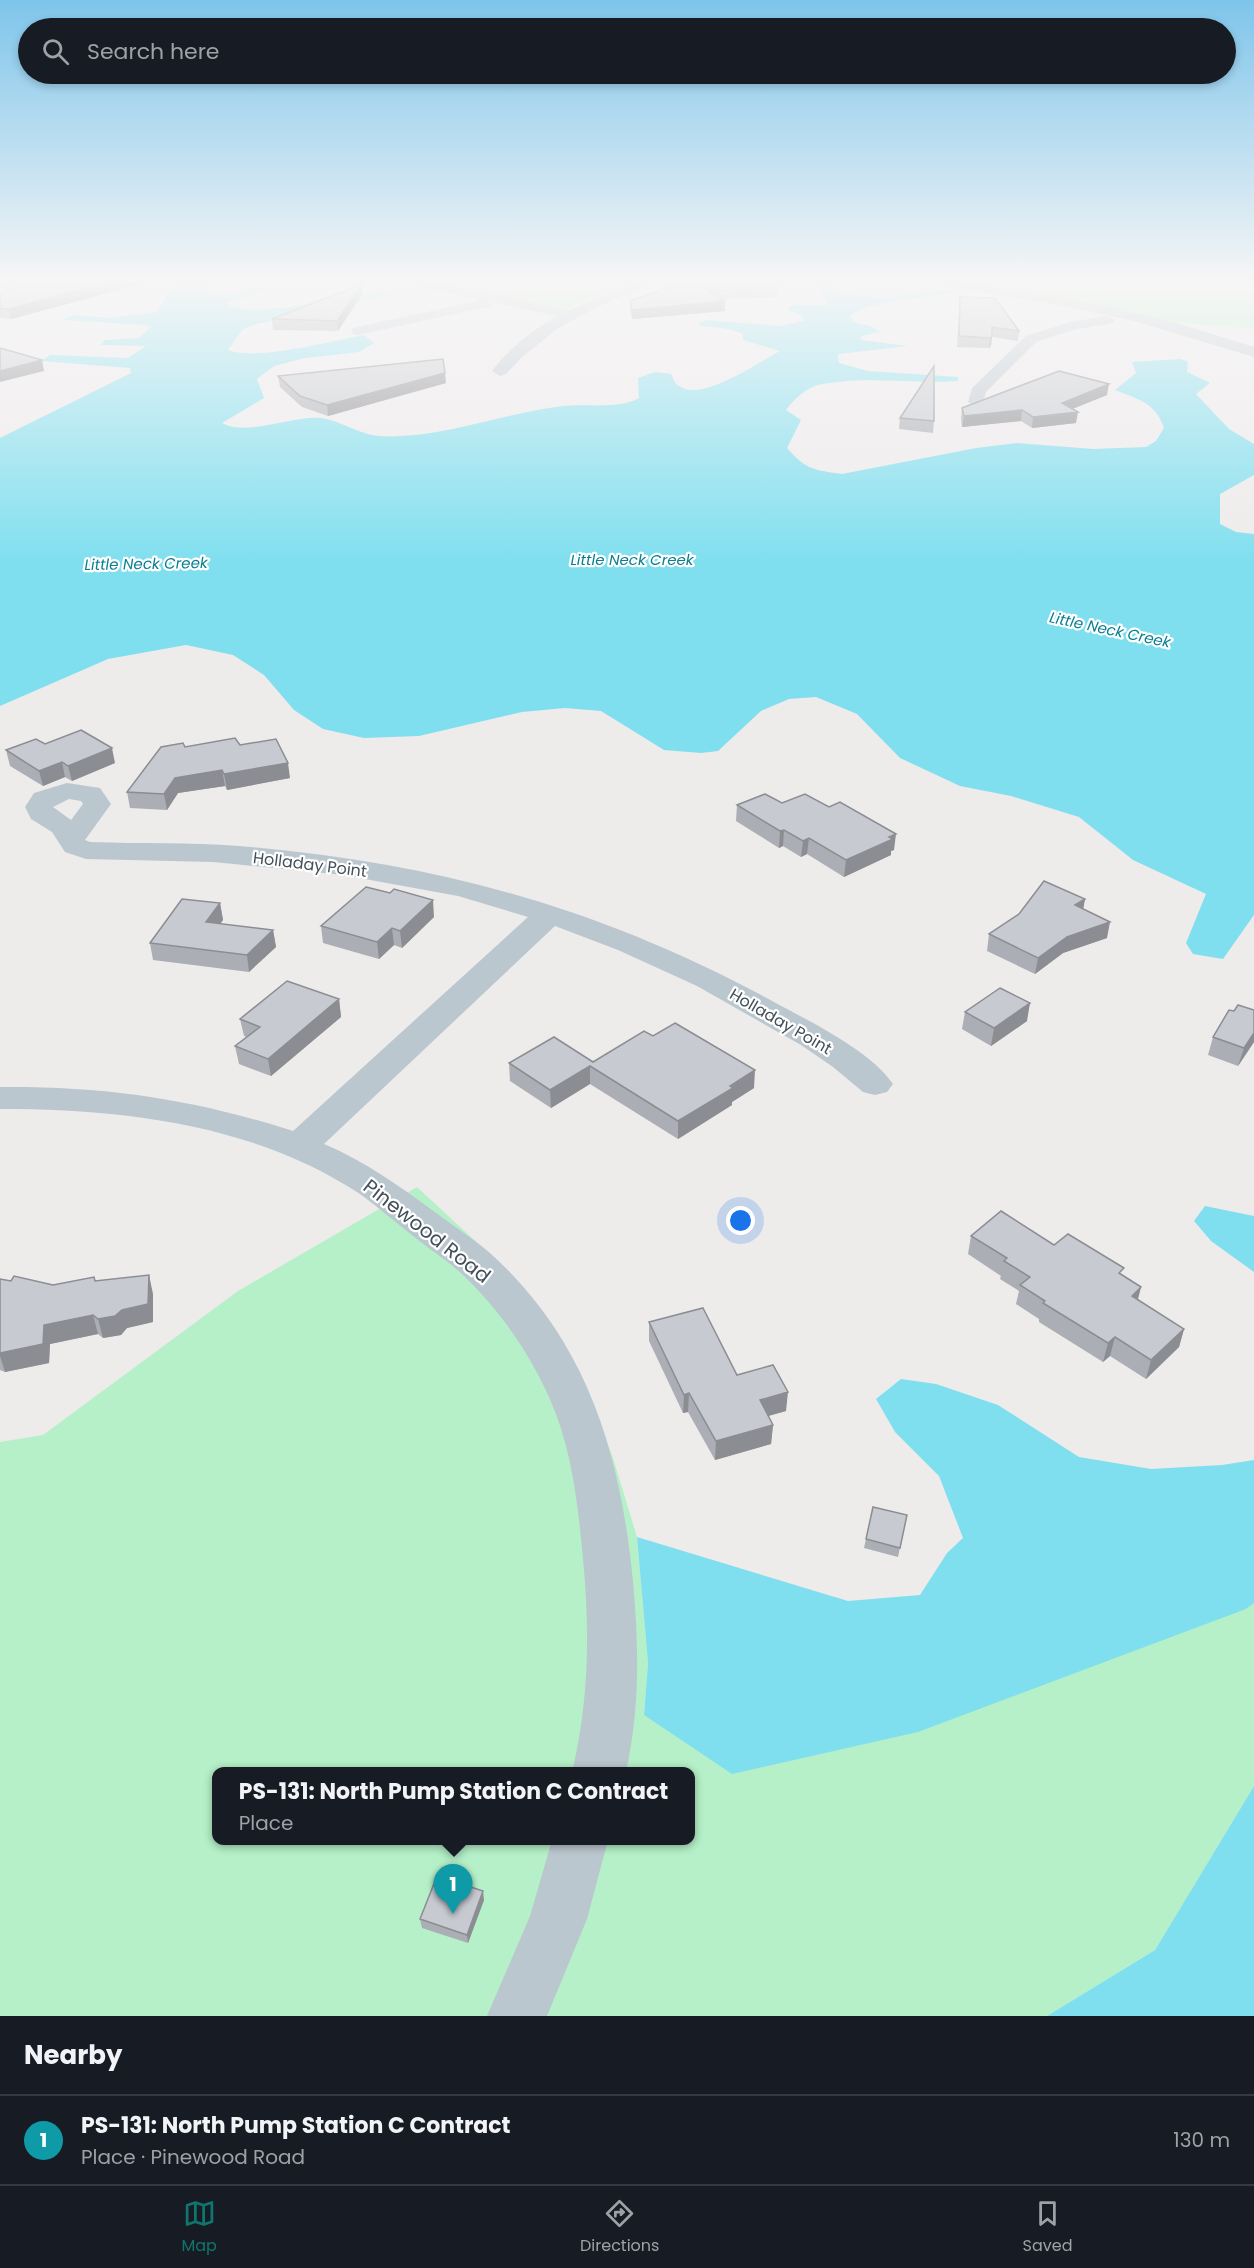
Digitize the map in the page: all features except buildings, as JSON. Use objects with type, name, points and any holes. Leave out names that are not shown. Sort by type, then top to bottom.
[{"type":"street","points":[[976,402],[978,391],[995,374]]},
{"type":"street","name":"Holladay Point","points":[[70,841],[75,846],[86,850],[212,853],[325,864],[406,876],[471,890],[631,943],[732,992],[824,1044],[859,1069],[875,1084]]},
{"type":"street","points":[[298,1147],[548,915]]},
{"type":"street","name":"Pinewood Road","points":[[0,1098],[120,1102],[190,1113],[257,1131],[298,1147],[366,1180],[474,1263],[508,1297],[543,1346],[572,1401],[593,1473],[604,1535],[614,1635],[612,1693],[600,1767]]},
{"type":"street","points":[[517,2016],[558,1919],[579,1845]]},
{"type":"green space","points":[[417,1187],[500,1264],[586,1387],[613,1458],[637,1537],[648,1663],[644,1715],[1246,1609],[1254,1603],[1254,1786],[1155,1950],[1047,2016],[0,2016],[0,1442],[43,1435],[238,1291]]},
{"type":"water","name":"Little Neck Creek","points":[[129,374],[263,374],[257,379],[264,398],[222,423],[244,428],[297,419],[321,418],[378,436],[401,436],[448,430],[540,409],[631,402],[639,398],[638,378],[649,374],[671,374],[678,385],[689,390],[715,385],[739,374],[914,374],[958,377],[958,381],[941,382],[870,380],[835,382],[813,387],[796,398],[786,410],[801,420],[787,448],[811,468],[842,474],[976,448],[1017,443],[1093,449],[1146,447],[1156,441],[1164,428],[1161,420],[1145,403],[1115,390],[1135,374],[1191,374],[1210,383],[1196,394],[1229,429],[1254,444],[1254,475],[1220,494],[1220,524],[1236,532],[1254,534],[1254,915],[1223,959],[1193,954],[1186,943],[1206,894],[1133,860],[1079,817],[1011,796],[960,786],[900,758],[857,714],[816,697],[789,699],[761,711],[718,751],[701,753],[664,750],[601,711],[565,708],[522,712],[419,736],[364,738],[323,729],[294,710],[264,675],[233,655],[186,645],[108,659],[0,706],[0,438]]},
{"type":"water","points":[[1205,1206],[1254,1216],[1254,1272],[1211,1241],[1194,1221]]},
{"type":"water","points":[[901,1379],[936,1384],[998,1405],[1079,1457],[1151,1469],[1222,1465],[1254,1460],[1254,1603],[1246,1609],[918,1732],[732,1774],[644,1715],[648,1663],[637,1537],[848,1601],[920,1595],[947,1553],[963,1538],[939,1476],[895,1432],[876,1399]]},
{"type":"water","points":[[1254,1786],[1254,2016],[1047,2016],[1155,1950]]},
{"type":"place","name":"PS-131: North Pump Station C Contract","points":[[453,1914]]}]
